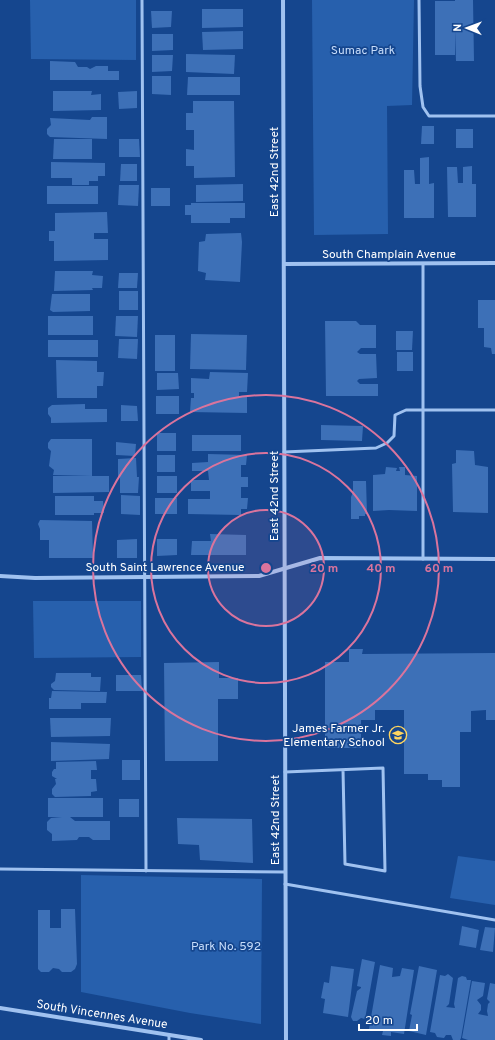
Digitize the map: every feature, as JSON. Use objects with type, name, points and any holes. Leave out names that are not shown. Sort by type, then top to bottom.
[{"type":"street","name":"East 42nd Street","points":[[283,0],[286,1040]]},
{"type":"street","name":"South Champlain Avenue","points":[[284,264],[495,264]]},
{"type":"street","name":"South Saint Lawrence Avenue","points":[[0,576],[35,578],[258,576],[320,558],[495,559]]},
{"type":"street","name":"South Vincennes Avenue","points":[[0,1008],[169,1038],[201,1040]]},
{"type":"lane","points":[[142,0],[146,871]]},
{"type":"lane","points":[[419,0],[420,86],[423,107],[429,116],[495,116]]},
{"type":"lane","points":[[423,264],[423,559]]},
{"type":"lane","points":[[284,452],[376,448],[387,443],[394,436],[395,415],[406,410],[495,410]]},
{"type":"lane","points":[[285,772],[383,768],[385,871],[345,864],[343,770]]},
{"type":"lane","points":[[0,868],[285,872]]},
{"type":"lane","points":[[286,884],[495,920]]},
{"type":"green space","points":[[30,0],[136,0],[136,60],[31,59]]},
{"type":"green space","name":"Sumac Park","points":[[312,0],[414,0],[412,105],[387,106],[388,234],[314,235]]},
{"type":"green space","points":[[33,601],[141,601],[141,657],[34,658]]},
{"type":"green space","points":[[458,856],[495,861],[495,905],[450,898]]},
{"type":"green space","name":"Park No. 592","points":[[81,875],[262,879],[261,1024],[190,1013],[81,992]]},
{"type":"building","points":[[473,0],[474,61],[456,61],[455,30],[455,55],[435,55],[435,1]]},
{"type":"building","points":[[202,9],[243,9],[243,27],[202,28]]},
{"type":"building","points":[[151,11],[172,11],[171,27],[152,28]]},
{"type":"building","points":[[243,31],[243,49],[203,50],[202,32]]},
{"type":"building","points":[[152,34],[173,34],[173,50],[152,51]]},
{"type":"building","points":[[186,54],[235,55],[234,74],[186,72]]},
{"type":"building","points":[[152,55],[173,55],[172,71],[152,72]]},
{"type":"building","points":[[50,61],[75,62],[78,67],[87,67],[90,69],[96,66],[108,66],[108,71],[119,71],[119,80],[50,80]]},
{"type":"building","points":[[152,76],[171,76],[171,95],[152,94]]},
{"type":"building","points":[[188,77],[240,77],[240,95],[187,95]]},
{"type":"building","points":[[53,91],[92,91],[91,95],[101,94],[101,110],[53,111]]},
{"type":"building","points":[[137,91],[137,108],[119,109],[118,92]]},
{"type":"building","points":[[193,101],[234,101],[235,177],[194,178],[194,166],[186,166],[186,149],[194,150],[194,130],[186,130],[186,113],[193,113]]},
{"type":"building","points":[[92,117],[107,117],[107,139],[50,137],[47,134],[47,129],[51,125],[50,118],[90,120]]},
{"type":"building","points":[[422,126],[434,126],[434,144],[421,144]]},
{"type":"building","points":[[456,129],[473,129],[473,148],[456,148]]},
{"type":"building","points":[[54,139],[92,139],[92,159],[53,159]]},
{"type":"building","points":[[119,139],[139,139],[140,157],[119,157]]},
{"type":"building","points":[[429,157],[429,184],[434,183],[434,218],[404,218],[404,170],[414,170],[415,184],[420,184],[420,158]]},
{"type":"building","points":[[51,162],[105,163],[105,176],[98,176],[98,181],[89,181],[89,185],[72,185],[72,178],[51,178]]},
{"type":"building","points":[[121,164],[137,164],[137,181],[120,181]]},
{"type":"building","points":[[472,166],[472,184],[476,184],[476,217],[448,217],[447,167],[457,167],[458,183],[463,183],[463,167]]},
{"type":"building","points":[[243,184],[243,201],[196,202],[196,185]]},
{"type":"building","points":[[119,185],[139,185],[138,206],[118,205]]},
{"type":"building","points":[[47,186],[98,186],[98,204],[47,204]]},
{"type":"building","points":[[151,188],[170,188],[170,206],[151,206]]},
{"type":"building","points":[[191,203],[245,203],[245,218],[230,218],[230,223],[191,223],[191,215],[185,215],[185,205],[191,205]]},
{"type":"building","points":[[107,212],[108,233],[94,233],[94,239],[108,239],[108,260],[54,261],[54,241],[49,241],[49,231],[55,231],[55,213]]},
{"type":"building","points":[[241,233],[240,282],[205,280],[206,273],[198,271],[199,242],[205,241],[206,234]]},
{"type":"building","points":[[55,271],[93,271],[92,275],[103,276],[102,288],[92,288],[93,290],[54,291]]},
{"type":"building","points":[[119,273],[138,273],[137,288],[118,288]]},
{"type":"building","points":[[119,291],[138,291],[138,310],[119,310]]},
{"type":"building","points":[[52,294],[90,294],[90,311],[53,312],[50,310]]},
{"type":"building","points":[[478,300],[495,300],[495,354],[492,354],[491,348],[484,347],[484,328],[478,328]]},
{"type":"building","points":[[48,316],[93,316],[93,335],[48,335]]},
{"type":"building","points":[[116,316],[138,316],[137,337],[115,336]]},
{"type":"building","points":[[325,321],[356,321],[360,325],[376,325],[376,348],[361,348],[357,352],[360,354],[376,354],[377,378],[359,379],[357,381],[360,384],[378,384],[378,396],[326,396]]},
{"type":"building","points":[[396,331],[413,331],[412,350],[396,350]]},
{"type":"building","points":[[191,334],[247,335],[246,370],[190,369]]},
{"type":"building","points":[[155,335],[175,335],[175,371],[155,371]]},
{"type":"building","points":[[119,339],[138,339],[137,359],[118,358]]},
{"type":"building","points":[[48,340],[98,340],[98,357],[48,357]]},
{"type":"building","points":[[397,352],[413,352],[413,371],[397,371]]},
{"type":"building","points":[[56,360],[97,361],[97,372],[104,372],[103,386],[97,386],[97,398],[57,398]]},
{"type":"building","points":[[210,372],[248,373],[247,392],[239,392],[239,396],[247,396],[247,413],[190,412],[191,398],[194,398],[194,393],[191,393],[191,378],[209,379]]},
{"type":"building","points":[[157,373],[178,373],[179,389],[157,390]]},
{"type":"building","points":[[156,396],[179,396],[179,414],[156,414]]},
{"type":"building","points":[[85,404],[85,409],[107,409],[107,422],[51,423],[48,408],[52,405]]},
{"type":"building","points":[[121,405],[137,406],[138,421],[121,421]]},
{"type":"building","points":[[321,425],[363,426],[362,441],[321,440]]},
{"type":"building","points":[[157,433],[176,433],[176,451],[157,451]]},
{"type":"building","points":[[192,435],[241,435],[241,451],[192,451]]},
{"type":"building","points":[[51,439],[92,439],[92,476],[53,475],[54,470],[49,466],[51,451],[48,448],[48,443]]},
{"type":"building","points":[[116,442],[136,444],[135,456],[116,455]]},
{"type":"building","points":[[456,450],[474,451],[475,465],[488,467],[488,513],[453,512],[452,464],[456,463]]},
{"type":"building","points":[[208,454],[247,455],[246,465],[241,465],[241,477],[248,477],[248,487],[241,487],[241,498],[248,498],[247,509],[241,509],[241,515],[188,514],[188,499],[210,499],[210,491],[191,491],[191,480],[209,480],[208,471],[192,471],[192,463],[208,462]]},
{"type":"building","points":[[157,455],[175,455],[175,472],[157,472]]},
{"type":"building","points":[[136,458],[137,477],[139,477],[138,493],[120,493],[118,459]]},
{"type":"building","points":[[386,467],[397,468],[396,471],[400,471],[399,467],[405,467],[405,475],[417,476],[417,511],[373,511],[373,475],[385,474]]},
{"type":"building","points":[[53,476],[109,476],[109,492],[53,493]]},
{"type":"building","points":[[157,476],[177,476],[177,493],[157,493]]},
{"type":"building","points":[[353,481],[366,481],[367,514],[365,514],[365,516],[359,516],[359,519],[351,519]]},
{"type":"building","points":[[121,495],[140,496],[140,515],[121,514]]},
{"type":"building","points":[[55,496],[94,496],[94,501],[103,501],[104,513],[94,513],[94,515],[55,515]]},
{"type":"building","points":[[155,498],[177,498],[177,514],[155,514]]},
{"type":"building","points":[[40,520],[92,521],[93,558],[49,558],[49,540],[40,540],[40,529],[38,524]]},
{"type":"building","points":[[210,534],[246,535],[246,555],[191,555],[192,541],[211,541]]},
{"type":"building","points":[[137,539],[137,558],[117,558],[117,540]]},
{"type":"building","points":[[157,539],[177,539],[177,555],[157,556]]},
{"type":"building","points":[[349,649],[363,649],[362,654],[495,653],[495,720],[486,720],[486,710],[471,711],[471,732],[460,732],[460,787],[442,787],[442,780],[428,780],[428,774],[404,774],[404,710],[375,710],[375,720],[361,720],[361,748],[325,748],[325,662],[349,662]]},
{"type":"building","points":[[219,662],[219,678],[238,678],[238,699],[218,699],[218,761],[165,761],[164,663]]},
{"type":"building","points":[[56,673],[91,673],[91,677],[101,677],[100,691],[54,690],[51,687],[51,684],[55,681]]},
{"type":"building","points":[[116,675],[141,675],[142,691],[116,691]]},
{"type":"building","points":[[52,691],[107,692],[106,703],[81,703],[81,709],[49,709],[49,698],[51,698]]},
{"type":"building","points":[[50,718],[111,718],[110,736],[51,737]]},
{"type":"building","points":[[51,742],[110,744],[109,759],[51,761]]},
{"type":"building","points":[[122,760],[140,760],[140,780],[122,780]]},
{"type":"building","points":[[96,761],[97,770],[91,770],[91,779],[96,779],[97,791],[91,792],[91,796],[55,797],[52,794],[52,789],[56,784],[55,779],[57,779],[52,776],[52,772],[56,769],[56,762]]},
{"type":"building","points":[[48,798],[103,798],[103,817],[70,817],[75,821],[110,821],[110,840],[93,840],[89,837],[79,837],[77,840],[52,841],[52,834],[47,830],[47,822],[51,818],[62,817],[48,817]]},
{"type":"building","points":[[119,799],[139,799],[139,817],[119,817]]},
{"type":"building","points":[[177,818],[252,819],[253,863],[200,860],[199,845],[178,844]]},
{"type":"building","points":[[61,909],[75,909],[77,964],[75,969],[71,972],[62,972],[59,969],[53,968],[49,972],[41,972],[38,969],[38,910],[50,910],[50,928],[61,928]]},
{"type":"building","points":[[462,926],[479,930],[476,948],[459,945]]},
{"type":"building","points":[[485,927],[495,928],[493,952],[480,950]]},
{"type":"building","points":[[362,959],[375,962],[365,1019],[361,1018],[357,1021],[353,1021],[351,1017],[357,991],[361,988],[357,986]]},
{"type":"building","points":[[380,965],[393,968],[392,977],[400,976],[402,968],[414,970],[404,1034],[391,1032],[391,1036],[382,1035],[383,1031],[369,1029]]},
{"type":"building","points":[[331,966],[354,969],[348,1017],[323,1013],[325,999],[321,998],[324,982],[329,983]]},
{"type":"building","points":[[419,966],[437,970],[426,1035],[409,1031],[412,1015],[410,1014]]},
{"type":"building","points":[[448,974],[453,978],[449,1004],[446,1007],[455,1008],[454,1004],[458,978],[462,976],[466,977],[467,980],[471,980],[460,1040],[453,1040],[451,1035],[446,1035],[444,1038],[437,1037],[435,1033],[430,1032],[440,975],[445,976]]},
{"type":"building","points":[[472,981],[485,983],[483,996],[477,1000],[481,1005],[481,1010],[478,1014],[488,1016],[488,1004],[490,1002],[487,999],[490,983],[495,984],[495,1040],[468,1040],[462,1038]]},
{"type":"place","name":"James Farmer Jr. Elementary School","points":[[398,735]]}]
